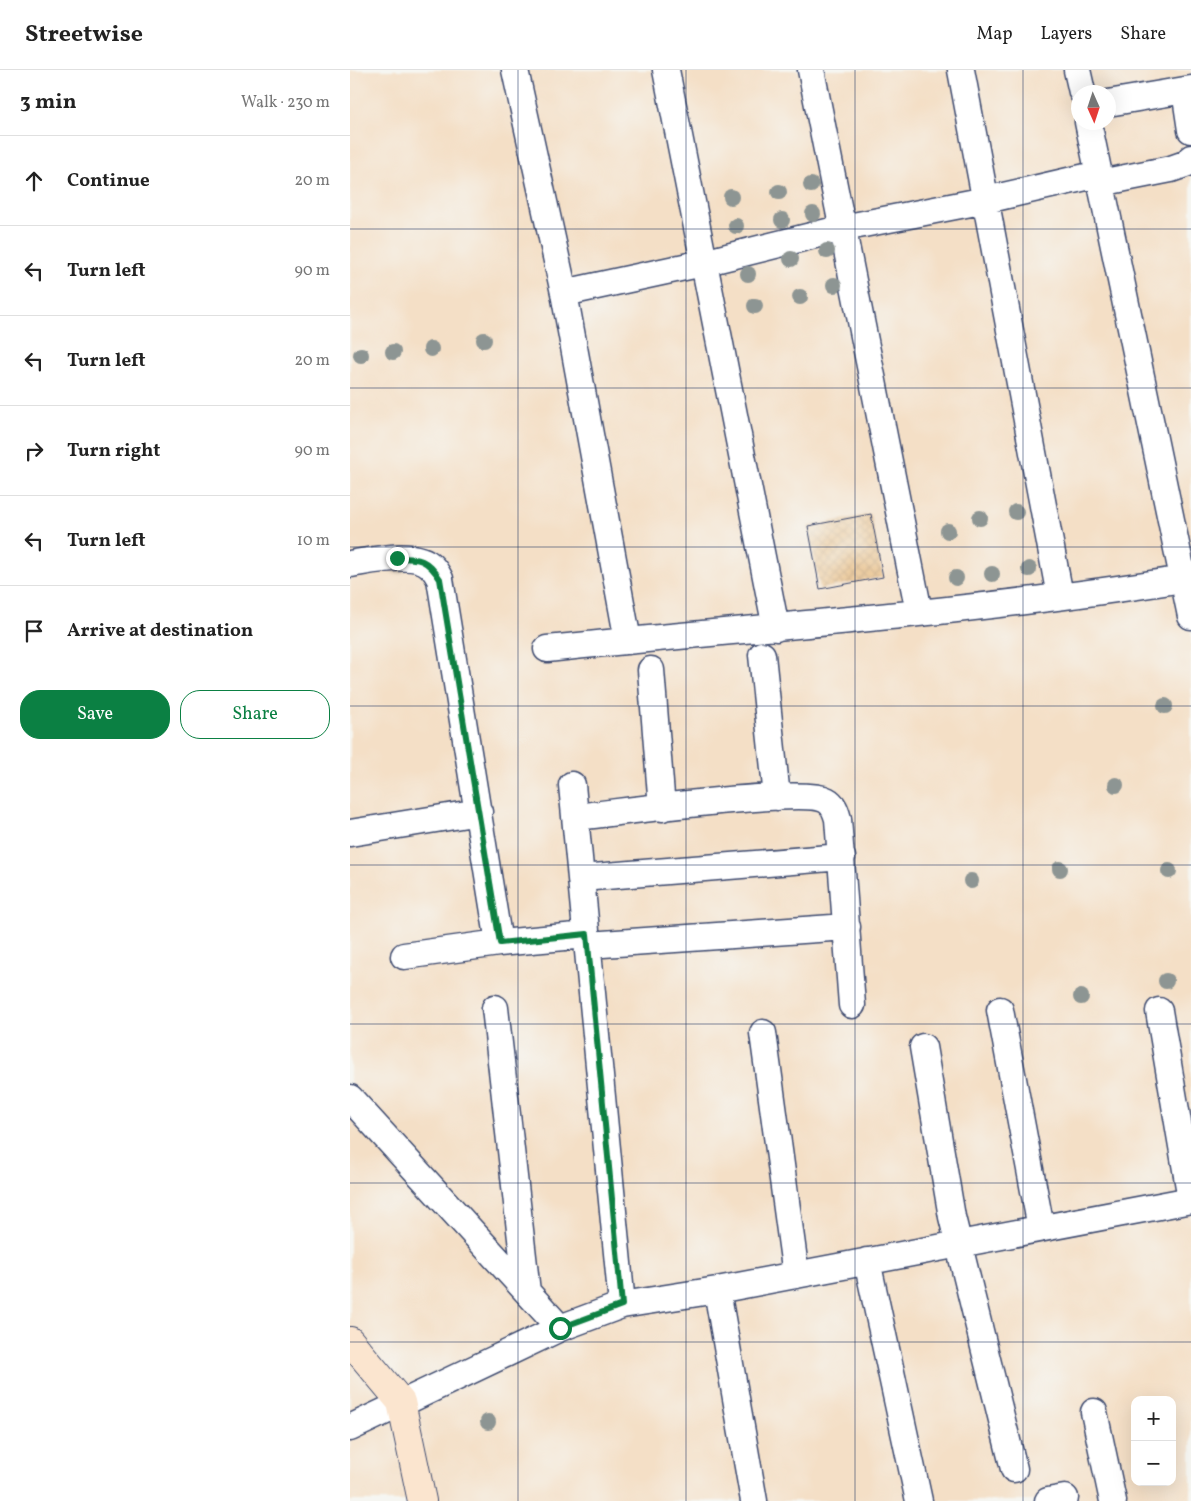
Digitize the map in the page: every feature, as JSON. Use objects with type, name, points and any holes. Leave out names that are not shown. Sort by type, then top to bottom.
[{"type":"street","points":[[515,70],[564,293],[628,641]]},
{"type":"street","points":[[666,70],[776,628]]},
{"type":"street","points":[[810,70],[919,612]]},
{"type":"street","points":[[961,70],[1060,596]]},
{"type":"street","points":[[1077,70],[1080,85]]},
{"type":"street","points":[[1116,102],[1188,89],[1191,130]]},
{"type":"street","points":[[1090,130],[1191,616]]},
{"type":"street","points":[[564,293],[703,263],[843,228],[1100,179],[1170,169],[1188,163],[1191,158]]},
{"type":"street","points":[[350,564],[397,558],[416,558],[431,565],[440,579],[480,812],[500,943]]},
{"type":"street","points":[[547,649],[776,628],[1060,596],[1183,579]]},
{"type":"street","points":[[762,655],[777,796]]},
{"type":"street","points":[[651,670],[662,808]]},
{"type":"street","points":[[572,785],[622,1305]]},
{"type":"street","points":[[576,817],[777,796],[812,796],[826,800],[833,806],[838,819],[852,1005]]},
{"type":"street","points":[[350,833],[480,812]]},
{"type":"street","points":[[581,878],[842,857]]},
{"type":"street","points":[[404,956],[500,943],[847,927]]},
{"type":"street","points":[[495,1008],[527,1292]]},
{"type":"street","points":[[1000,1010],[1041,1228]]},
{"type":"street","points":[[350,1428],[401,1402],[560,1328],[622,1305],[717,1290],[1191,1199],[1158,1011]]},
{"type":"street","points":[[763,1033],[796,1275]]},
{"type":"street","points":[[923,1047],[958,1243],[1014,1469]]},
{"type":"street","points":[[350,1098],[560,1328]]},
{"type":"street","points":[[867,1261],[918,1501]]},
{"type":"street","points":[[717,1290],[754,1501]]},
{"type":"street","points":[[350,1341],[401,1402],[422,1501]]},
{"type":"street","points":[[1094,1412],[1113,1501]]},
{"type":"building","points":[[871,514],[883,577],[820,589],[808,526]]},
{"type":"route","points":[[397,558],[416,558],[431,565],[440,579],[480,812],[500,943],[587,934],[622,1305],[560,1328]]}]
